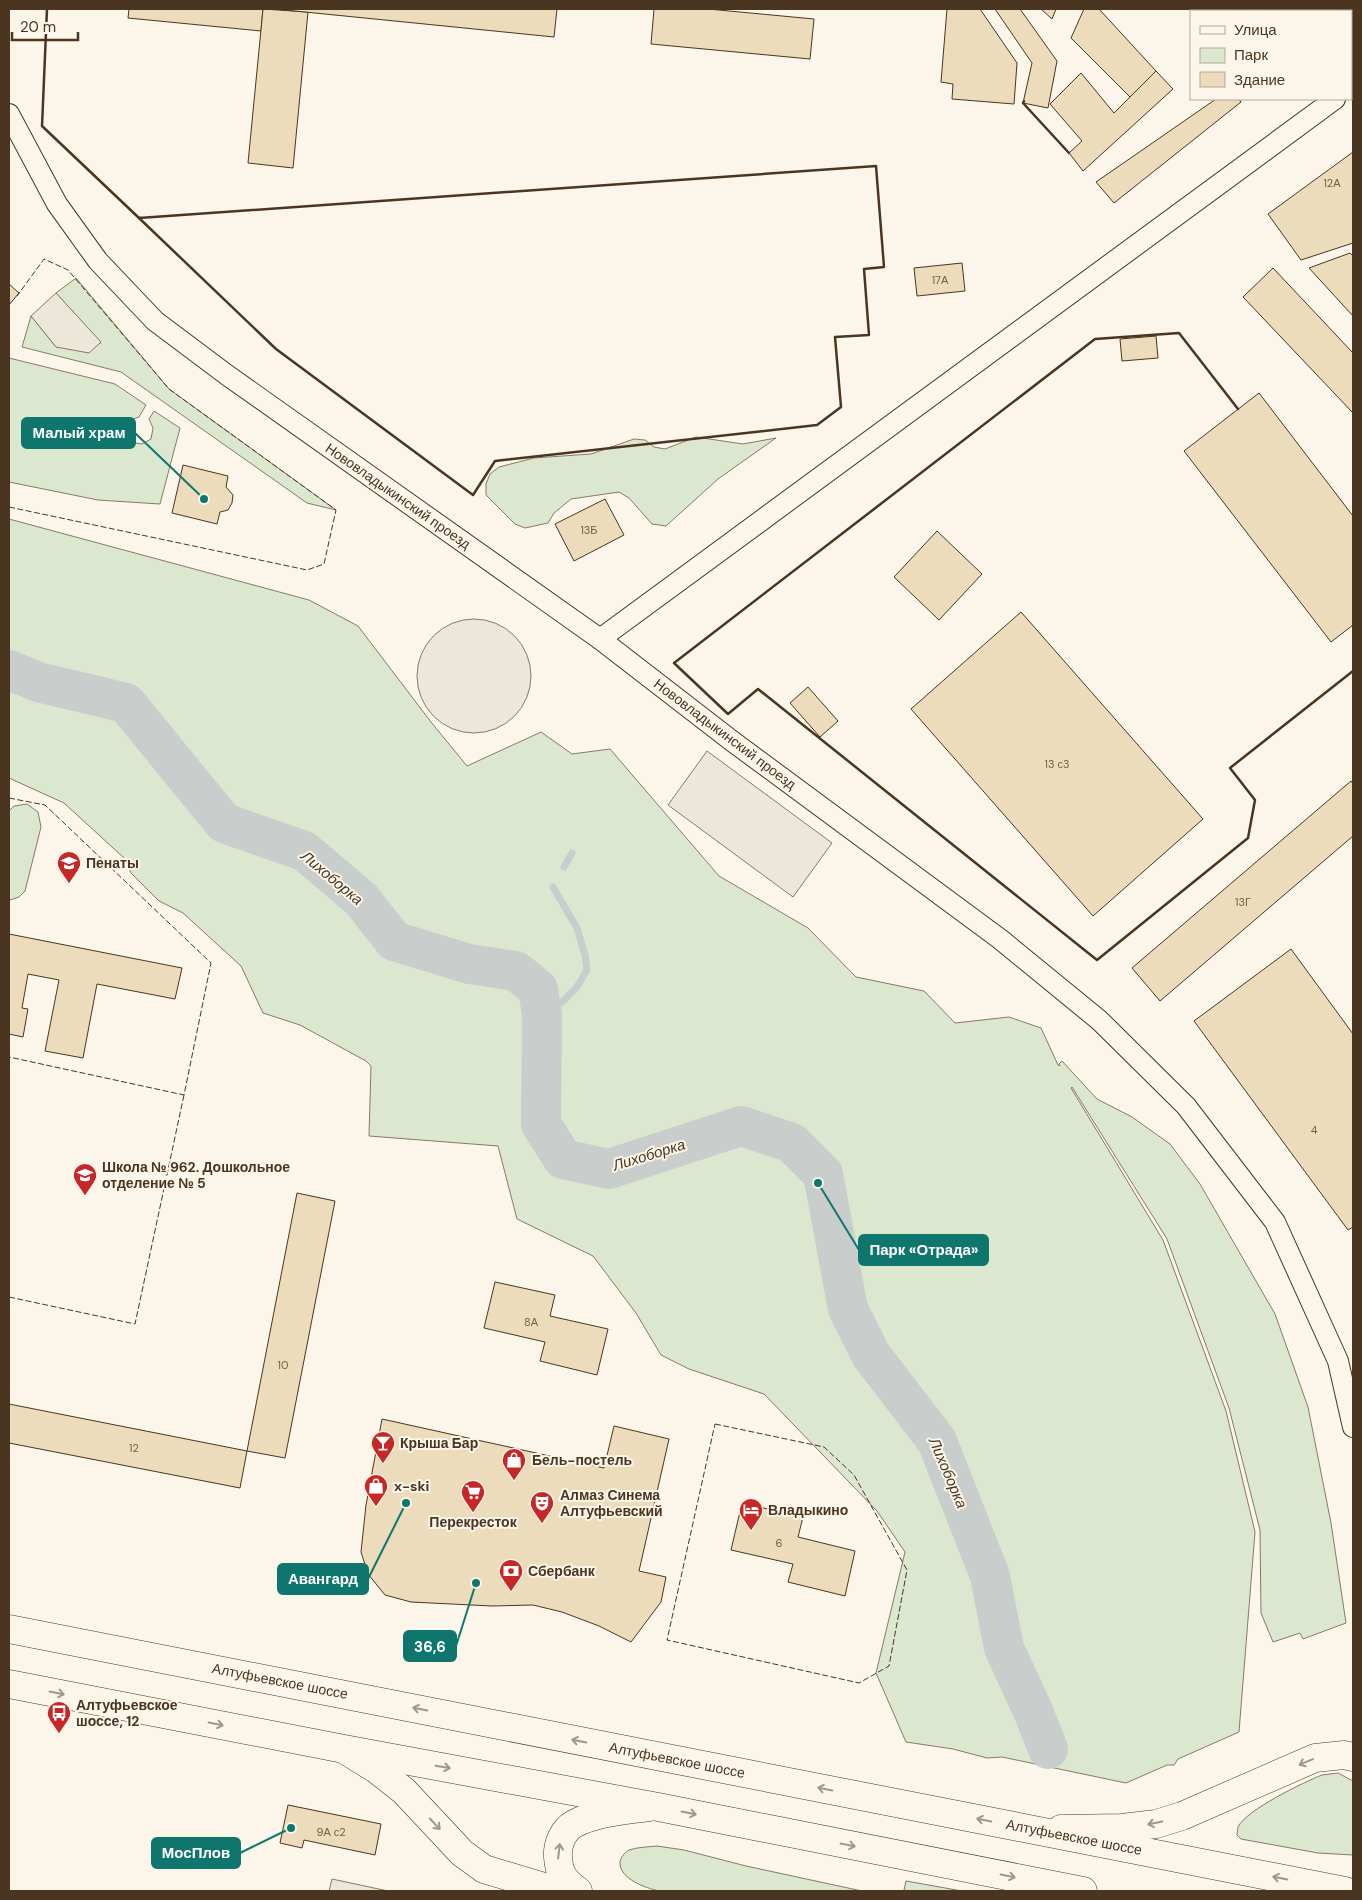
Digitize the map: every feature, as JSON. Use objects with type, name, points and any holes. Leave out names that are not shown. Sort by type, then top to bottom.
[{"type":"main road","name":"Алтуфьевское шоссе","points":[[9,1628],[1345,1891]]},
{"type":"main road","points":[[9,1684],[344,1749],[658,1806],[1082,1891]]},
{"type":"main road","points":[[344,1749],[376,1769],[404,1791],[462,1853],[484,1870],[557,1891]]},
{"type":"main road","points":[[1032,1829],[1122,1828],[1156,1824],[1182,1816],[1315,1758],[1344,1755],[1353,1757]]},
{"type":"main road","points":[[578,1891],[569,1885],[559,1871],[557,1853],[561,1838],[573,1824],[594,1817],[627,1810],[658,1806]]},
{"type":"street","points":[[600,639],[1334,100]]},
{"type":"street","name":"Нововладыкинский проезд","points":[[9,114],[57,204],[98,261],[155,321],[227,375],[600,639],[732,741],[1000,939],[1099,1020],[1186,1106],[1275,1222],[1338,1361],[1353,1427]]},
{"type":"green space","points":[[76,278],[169,389],[336,510],[307,503],[121,372],[22,347],[31,316],[56,347],[101,343],[56,293]]},
{"type":"green space","points":[[9,358],[115,384],[146,405],[139,417],[128,421],[124,432],[130,442],[142,444],[151,439],[153,428],[149,419],[154,411],[180,428],[160,504],[98,500],[9,482]]},
{"type":"green space","points":[[696,437],[743,444],[776,438],[718,479],[666,526],[652,524],[629,498],[619,492],[571,499],[554,513],[548,523],[525,528],[515,524],[486,495],[486,484],[490,474],[499,467],[534,458],[591,454],[634,439],[645,440],[654,447],[665,449]]},
{"type":"green space","points":[[9,519],[309,600],[358,626],[467,766],[541,732],[572,754],[610,749],[719,876],[808,928],[856,977],[924,991],[955,1023],[1009,1017],[1041,1028],[1058,1065],[1060,1066],[1059,1064],[1062,1061],[1097,1099],[1132,1117],[1170,1144],[1200,1184],[1275,1314],[1308,1407],[1331,1523],[1346,1623],[1303,1639],[1300,1633],[1273,1642],[1261,1613],[1260,1530],[1229,1408],[1167,1239],[1072,1087],[1163,1240],[1226,1411],[1255,1532],[1239,1732],[1178,1759],[1174,1765],[1167,1765],[1126,1783],[1002,1757],[987,1758],[953,1749],[906,1742],[876,1673],[905,1552],[877,1511],[764,1394],[689,1369],[661,1355],[636,1313],[593,1256],[517,1219],[498,1146],[369,1136],[371,1066],[366,1061],[300,1025],[263,1013],[241,966],[183,913],[159,901],[131,873],[124,858],[64,803],[9,778]]},
{"type":"green space","points":[[27,804],[38,812],[41,827],[25,891],[19,897],[10,900],[9,811],[14,806]]},
{"type":"green space","points":[[1338,1773],[1353,1781],[1353,1855],[1318,1853],[1241,1839],[1237,1835],[1238,1827],[1243,1820],[1263,1805],[1322,1775]]},
{"type":"green space","points":[[657,1846],[684,1850],[746,1866],[862,1891],[659,1891],[647,1888],[628,1878],[621,1868],[620,1862],[623,1855],[629,1850]]},
{"type":"green space","points":[[906,1881],[962,1891],[904,1890]]},
{"type":"shaded area","points":[[56,293],[101,342],[89,353],[56,347],[31,316]]},
{"type":"shaded area","points":[[474,619],[496,624],[514,636],[526,654],[531,676],[526,698],[514,716],[496,728],[474,733],[452,728],[434,716],[422,698],[417,676],[422,654],[434,636],[452,624]]},
{"type":"shaded area","points":[[707,751],[832,843],[793,897],[668,805]]},
{"type":"shaded area","points":[[332,1879],[388,1891],[329,1891]]},
{"type":"building","points":[[129,9],[263,9],[261,31],[128,18]]},
{"type":"building","points":[[263,9],[308,12],[293,168],[248,163]]},
{"type":"building","points":[[275,9],[557,9],[554,37]]},
{"type":"building","points":[[654,9],[708,9],[814,19],[810,59],[651,44]]},
{"type":"building","points":[[947,9],[980,9],[1017,63],[1014,104],[952,99],[953,84],[941,82]]},
{"type":"building","points":[[995,9],[1020,9],[1057,61],[1048,108],[1023,103],[1032,63]]},
{"type":"building","points":[[1041,9],[1056,9],[1052,19]]},
{"type":"building","points":[[1084,9],[1099,9],[1156,71],[1130,97],[1071,38]]},
{"type":"building","points":[[1233,9],[1319,9],[1317,10]]},
{"type":"building","points":[[1156,71],[1173,89],[1083,171],[1069,153],[1082,141],[1050,104],[1081,73],[1114,113]]},
{"type":"building","points":[[1215,100],[1240,100],[1241,102],[1114,203],[1096,182]]},
{"type":"building","points":[[1353,152],[1353,243],[1301,260],[1268,214]]},
{"type":"building","points":[[1350,253],[1353,256],[1353,316],[1309,268]]},
{"type":"building","points":[[962,263],[965,291],[917,296],[914,268]]},
{"type":"building","points":[[1273,268],[1353,353],[1353,413],[1243,297]]},
{"type":"building","points":[[9,284],[19,293],[9,305]]},
{"type":"building","points":[[1156,336],[1158,358],[1122,361],[1120,339]]},
{"type":"building","points":[[1259,393],[1353,516],[1353,625],[1331,642],[1184,451]]},
{"type":"building","points":[[183,465],[228,476],[226,487],[233,495],[232,503],[228,510],[220,512],[217,524],[172,513]]},
{"type":"building","points":[[605,499],[624,535],[574,561],[555,524]]},
{"type":"building","points":[[937,531],[982,574],[939,620],[894,577]]},
{"type":"building","points":[[1021,612],[1203,819],[1093,916],[911,709]]},
{"type":"building","points":[[808,687],[838,721],[820,737],[790,703]]},
{"type":"building","points":[[1351,781],[1353,784],[1353,836],[1160,1001],[1132,968]]},
{"type":"building","points":[[9,934],[182,968],[175,999],[97,984],[83,1058],[45,1051],[59,980],[28,974],[22,1008],[28,1009],[23,1037],[9,1034]]},
{"type":"building","points":[[1291,949],[1353,1034],[1353,1227],[1348,1230],[1194,1021]]},
{"type":"building","points":[[297,1193],[335,1201],[285,1458],[247,1451]]},
{"type":"building","points":[[495,1282],[555,1295],[550,1316],[608,1329],[597,1375],[540,1361],[545,1342],[484,1328]]},
{"type":"building","points":[[9,1404],[247,1451],[240,1488],[9,1443]]},
{"type":"building","points":[[382,1419],[604,1468],[614,1426],[669,1439],[639,1571],[666,1577],[661,1602],[631,1642],[599,1626],[562,1612],[533,1605],[492,1606],[411,1602],[385,1595],[368,1574],[361,1552],[366,1505]]},
{"type":"building","points":[[742,1503],[803,1517],[798,1537],[855,1551],[845,1596],[788,1582],[793,1564],[731,1550]]},
{"type":"building","points":[[288,1805],[381,1824],[375,1855],[304,1840],[302,1848],[280,1843]]},
{"type":"waterway","name":"Лихоборка","points":[[9,670],[38,682],[126,703],[224,823],[304,851],[361,899],[394,941],[469,964],[516,971],[538,989],[542,1015],[541,1124],[563,1159],[609,1169],[741,1126],[792,1143],[823,1174],[848,1309],[871,1355],[937,1441],[990,1576],[1004,1648],[1048,1749]]},
{"type":"waterway","points":[[564,867],[572,853]]},
{"type":"waterway","points":[[542,1015],[561,1003],[577,987],[587,970],[585,955],[577,928],[553,887]]},
{"type":"fence","points":[[9,507],[307,570],[324,564],[336,510],[169,389],[68,270],[44,259],[17,296]]},
{"type":"fence","points":[[9,798],[45,805],[211,963],[184,1095],[9,1057]]},
{"type":"fence","points":[[9,1297],[135,1324],[184,1095],[182,1094]]},
{"type":"fence","points":[[715,1424],[824,1447],[854,1475],[907,1570],[889,1666],[859,1683],[667,1640],[715,1424]]},
{"type":"wall","points":[[47,9],[42,126],[141,218]]},
{"type":"wall","points":[[1024,101],[1023,103],[1069,153]]},
{"type":"wall","points":[[876,166],[884,267],[864,269],[869,335],[835,337],[841,407],[817,425],[495,461],[473,495],[276,349],[139,218],[876,166]]},
{"type":"wall","points":[[1238,409],[1179,333],[1095,339],[674,663],[728,714],[758,689],[1097,960],[1248,838],[1255,800],[1230,768],[1353,671]]},
{"type":"place","name":"Малый храм","points":[[204,499]]},
{"type":"place","name":"Пенаты","points":[[69,884]]},
{"type":"place","name":"Парк «Отрада»","points":[[818,1183]]},
{"type":"place","name":"Школа № 962. Дошкольное отделение № 5","points":[[85,1196]]},
{"type":"place","name":"Крыша Бар","points":[[383,1464]]},
{"type":"place","name":"Бель-постель","points":[[514,1481]]},
{"type":"place","name":"Авангард","points":[[406,1503]]},
{"type":"place","name":"x-ski","points":[[376,1507]]},
{"type":"place","name":"Перекресток","points":[[473,1513]]},
{"type":"place","name":"Алмаз Синема Алтуфьевский","points":[[542,1524]]},
{"type":"place","name":"Владыкино","points":[[751,1531]]},
{"type":"place","name":"36,6","points":[[476,1583]]},
{"type":"place","name":"Сбербанк","points":[[511,1592]]},
{"type":"place","name":"Алтуфьевское шоссе, 12","points":[[59,1734]]},
{"type":"place","name":"МосПлов","points":[[291,1828]]}]
